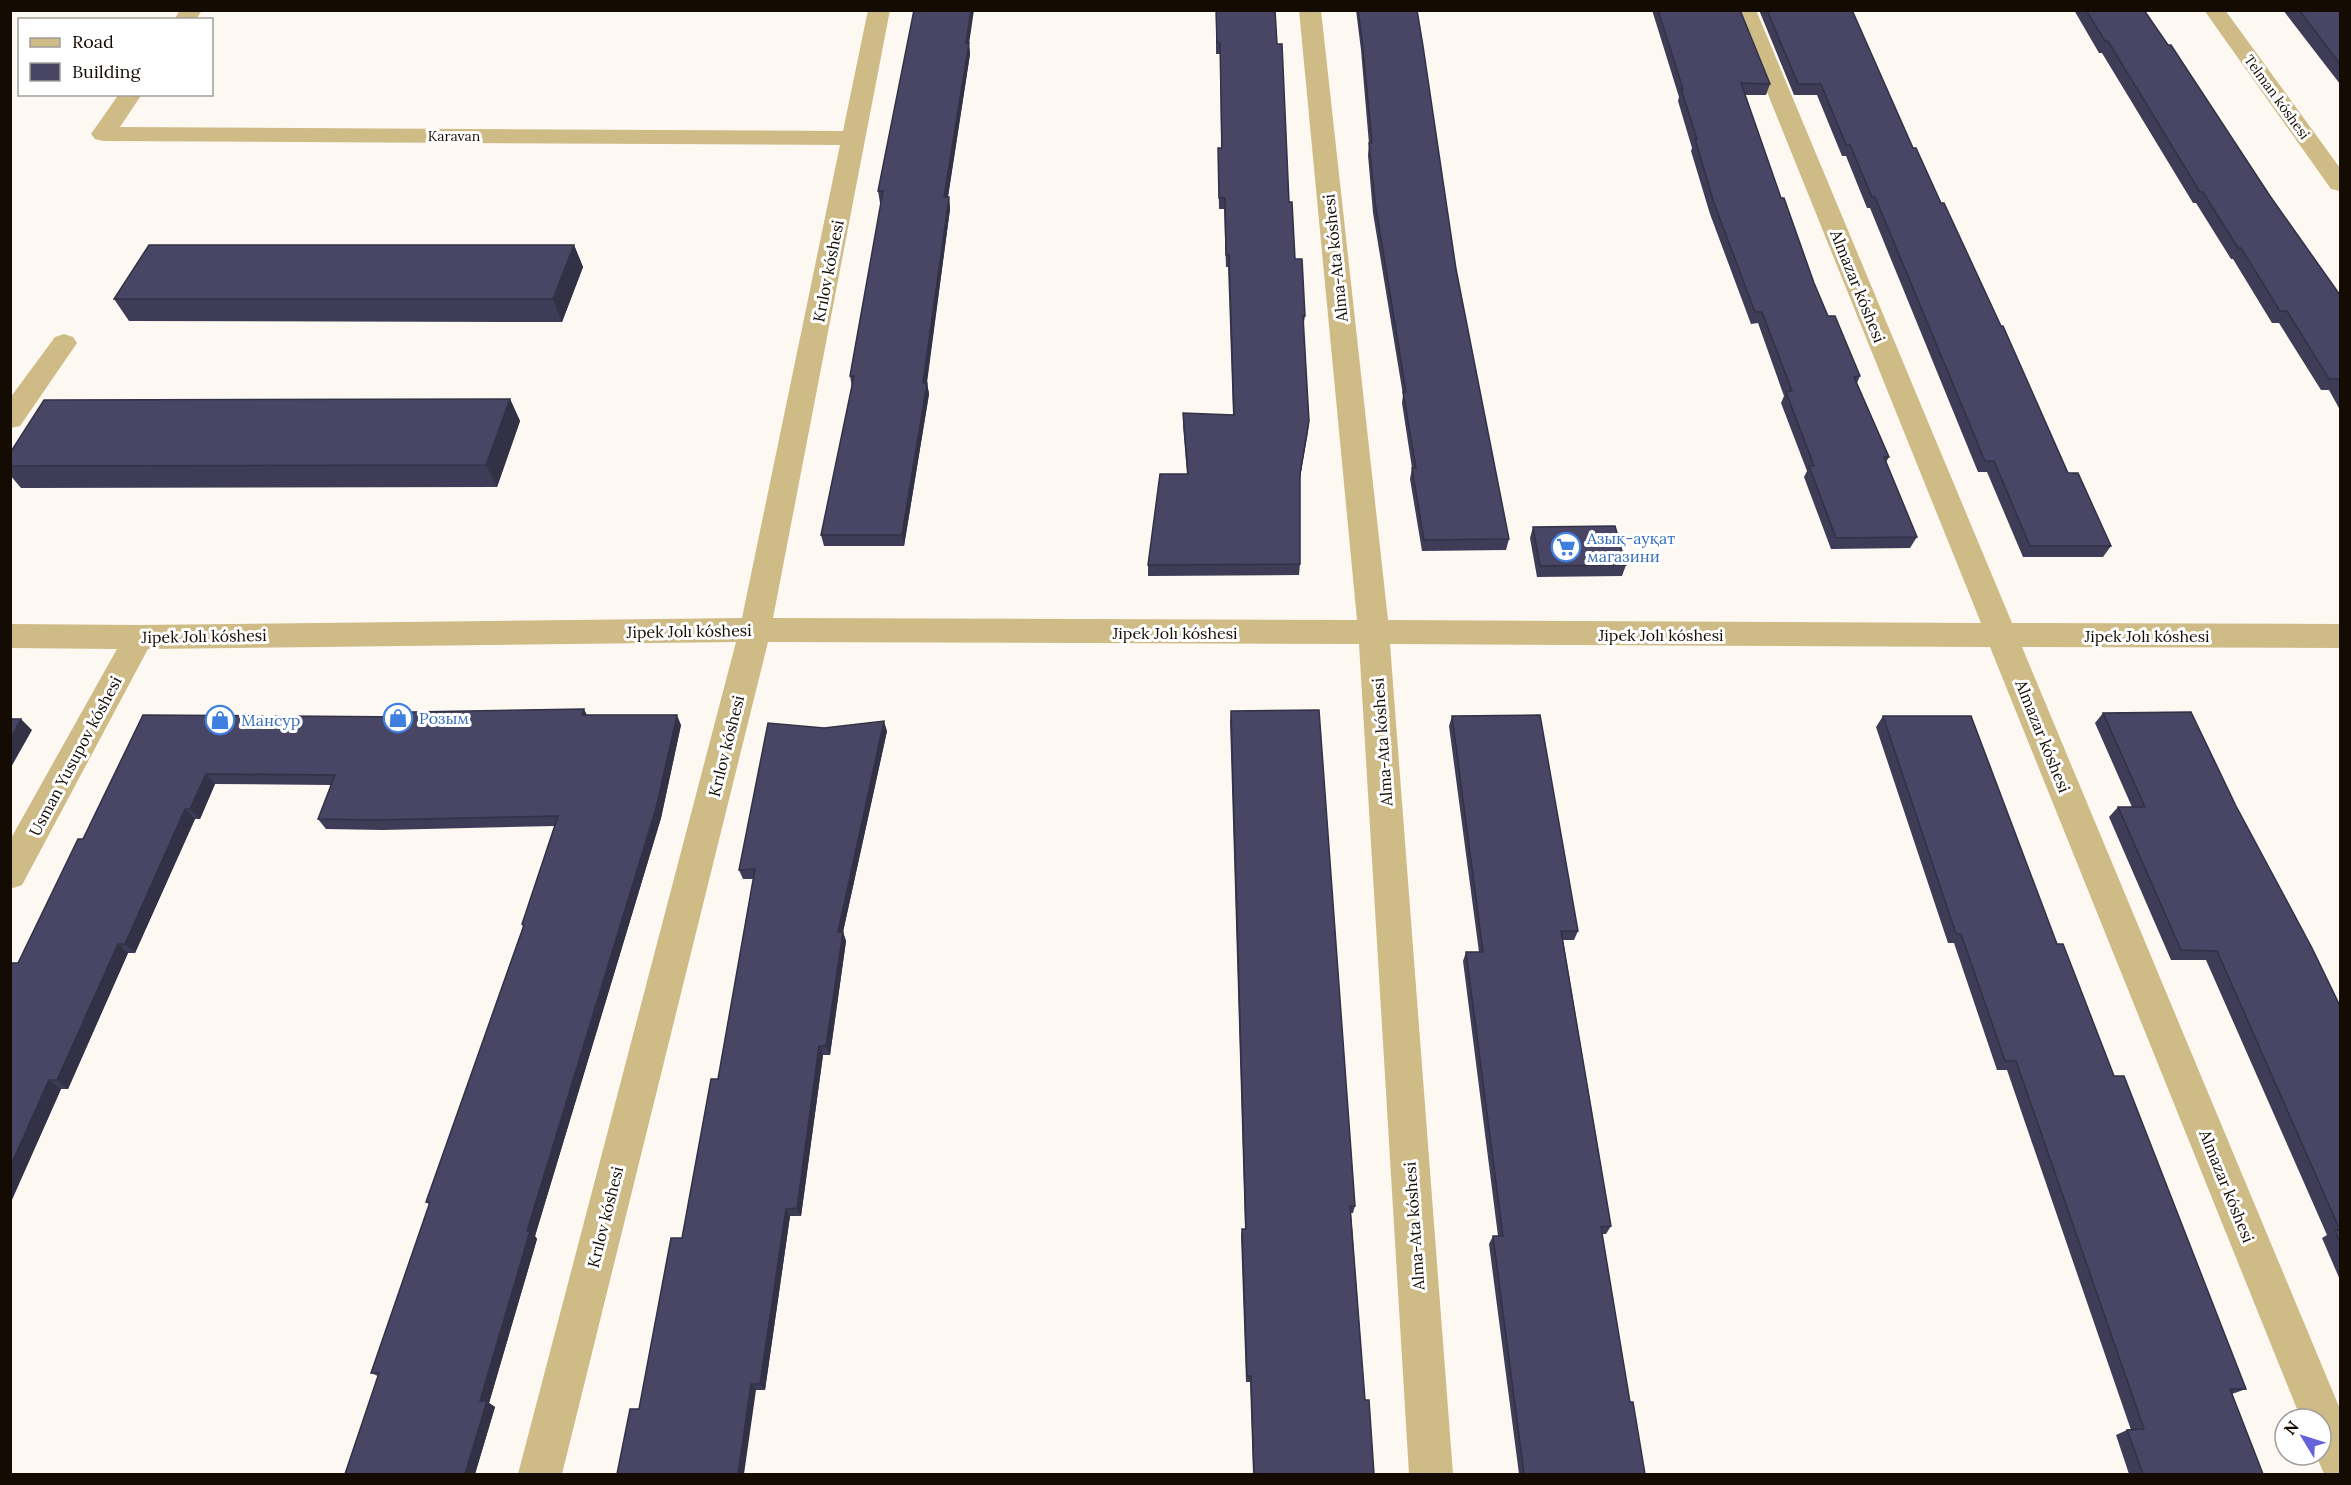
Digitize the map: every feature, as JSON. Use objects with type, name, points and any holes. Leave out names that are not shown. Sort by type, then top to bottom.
[{"type":"street","name":"Krılov kóshesi","points":[[540,1474],[755,630],[879,10]]},
{"type":"street","name":"Alma-Ata kóshesi","points":[[1310,10],[1374,634],[1431,1474]]},
{"type":"street","name":"Almazar kóshesi","points":[[1744,10],[2340,1461]]},
{"type":"street","name":"Telman kóshesi","points":[[2214,10],[2340,184]]},
{"type":"street","name":"Karavan","points":[[130,96],[103,134],[855,138]]},
{"type":"street","points":[[10,419],[64,342]]},
{"type":"street","name":"Jipek Jolı kóshesi","points":[[10,636],[139,637],[755,630],[2340,636]]},
{"type":"street","name":"Usman Yusupov kóshesi","points":[[10,874],[139,637]]},
{"type":"building","points":[[914,10],[971,10],[966,43],[969,43],[944,197],[949,197],[923,383],[927,383],[902,535],[821,535],[854,376],[850,376],[883,191],[878,191]]},
{"type":"building","points":[[1216,10],[1275,10],[1277,44],[1282,44],[1289,202],[1292,202],[1295,259],[1302,259],[1309,421],[1300,473],[1300,564],[1148,565],[1160,474],[1188,474],[1183,413],[1234,415],[1229,255],[1226,255],[1225,198],[1219,198],[1218,148],[1222,148],[1220,43],[1217,43]]},
{"type":"building","points":[[1358,10],[1417,10],[1456,269],[1509,539],[1424,540],[1412,468],[1416,468],[1403,392],[1406,392],[1375,202],[1369,143],[1372,143]]},
{"type":"building","points":[[1658,10],[1740,10],[1770,84],[1741,83],[1781,198],[1784,198],[1814,283],[1828,316],[1835,316],[1860,376],[1854,377],[1889,457],[1884,457],[1917,537],[1836,538],[1809,466],[1814,466],[1786,392],[1792,391],[1762,312],[1755,312],[1714,203],[1681,89],[1683,89]]},
{"type":"building","points":[[1767,10],[1852,10],[1913,148],[1916,148],[1941,203],[1944,203],[2001,326],[2003,326],[2068,473],[2078,473],[2111,546],[2030,546],[1994,461],[1985,461],[1875,197],[1872,197],[1850,145],[1846,145],[1821,84],[1798,84]]},
{"type":"building","points":[[2086,10],[2144,10],[2168,45],[2171,45],[2270,196],[2340,295],[2340,384],[2338,379],[2329,379],[2287,311],[2280,311],[2241,248],[2238,248],[2203,192],[2200,192],[2108,41],[2105,41]]},
{"type":"building","points":[[2299,10],[2340,10],[2340,64]]},
{"type":"building","points":[[149,245],[574,245],[553,299],[114,299]]},
{"type":"building","points":[[510,399],[486,465],[10,466],[10,453],[44,400]]},
{"type":"building","points":[[1615,526],[1626,565],[1540,566],[1533,527]]},
{"type":"building","points":[[584,709],[582,715],[677,715],[656,808],[527,1231],[530,1231],[480,1401],[487,1401],[465,1474],[345,1474],[379,1373],[371,1373],[430,1202],[426,1202],[524,925],[522,924],[558,816],[318,819],[335,775],[206,774],[190,809],[185,809],[125,944],[118,944],[57,1080],[49,1080],[10,1167],[10,963],[18,963],[78,839],[83,839],[143,715],[410,717],[412,712]]},
{"type":"building","points":[[1319,710],[1355,1206],[1350,1206],[1365,1400],[1369,1400],[1374,1474],[1254,1474],[1251,1376],[1247,1376],[1242,1229],[1246,1229],[1231,711]]},
{"type":"building","points":[[2191,712],[2236,806],[2312,948],[2340,1006],[2340,1230],[2217,951],[2181,950],[2118,807],[2145,807],[2103,713]]},
{"type":"building","points":[[1540,715],[1578,931],[1561,931],[1611,1226],[1601,1227],[1630,1402],[1633,1402],[1645,1474],[1524,1474],[1493,1236],[1503,1236],[1466,952],[1483,952],[1452,716]]},
{"type":"building","points":[[1883,716],[1971,716],[2057,944],[2063,944],[2114,1076],[2124,1076],[2246,1389],[2230,1389],[2263,1474],[2143,1474],[2127,1430],[2144,1429],[2016,1061],[2005,1061],[1961,934],[1956,934]]},
{"type":"building","points":[[10,719],[21,719],[10,739]]},
{"type":"building","points":[[884,721],[838,932],[843,932],[826,1046],[819,1046],[797,1208],[786,1209],[760,1384],[751,1384],[738,1474],[617,1474],[630,1409],[639,1409],[671,1238],[682,1238],[711,1079],[718,1079],[755,869],[739,870],[768,723],[824,728]]},
{"type":"building","points":[[2335,1230],[2340,1230],[2340,1243]]},
{"type":"place","name":"Азық-ауқат магазини","points":[[1566,547]]},
{"type":"place","name":"Розым","points":[[398,718]]},
{"type":"place","name":"Мансур","points":[[220,720]]}]
